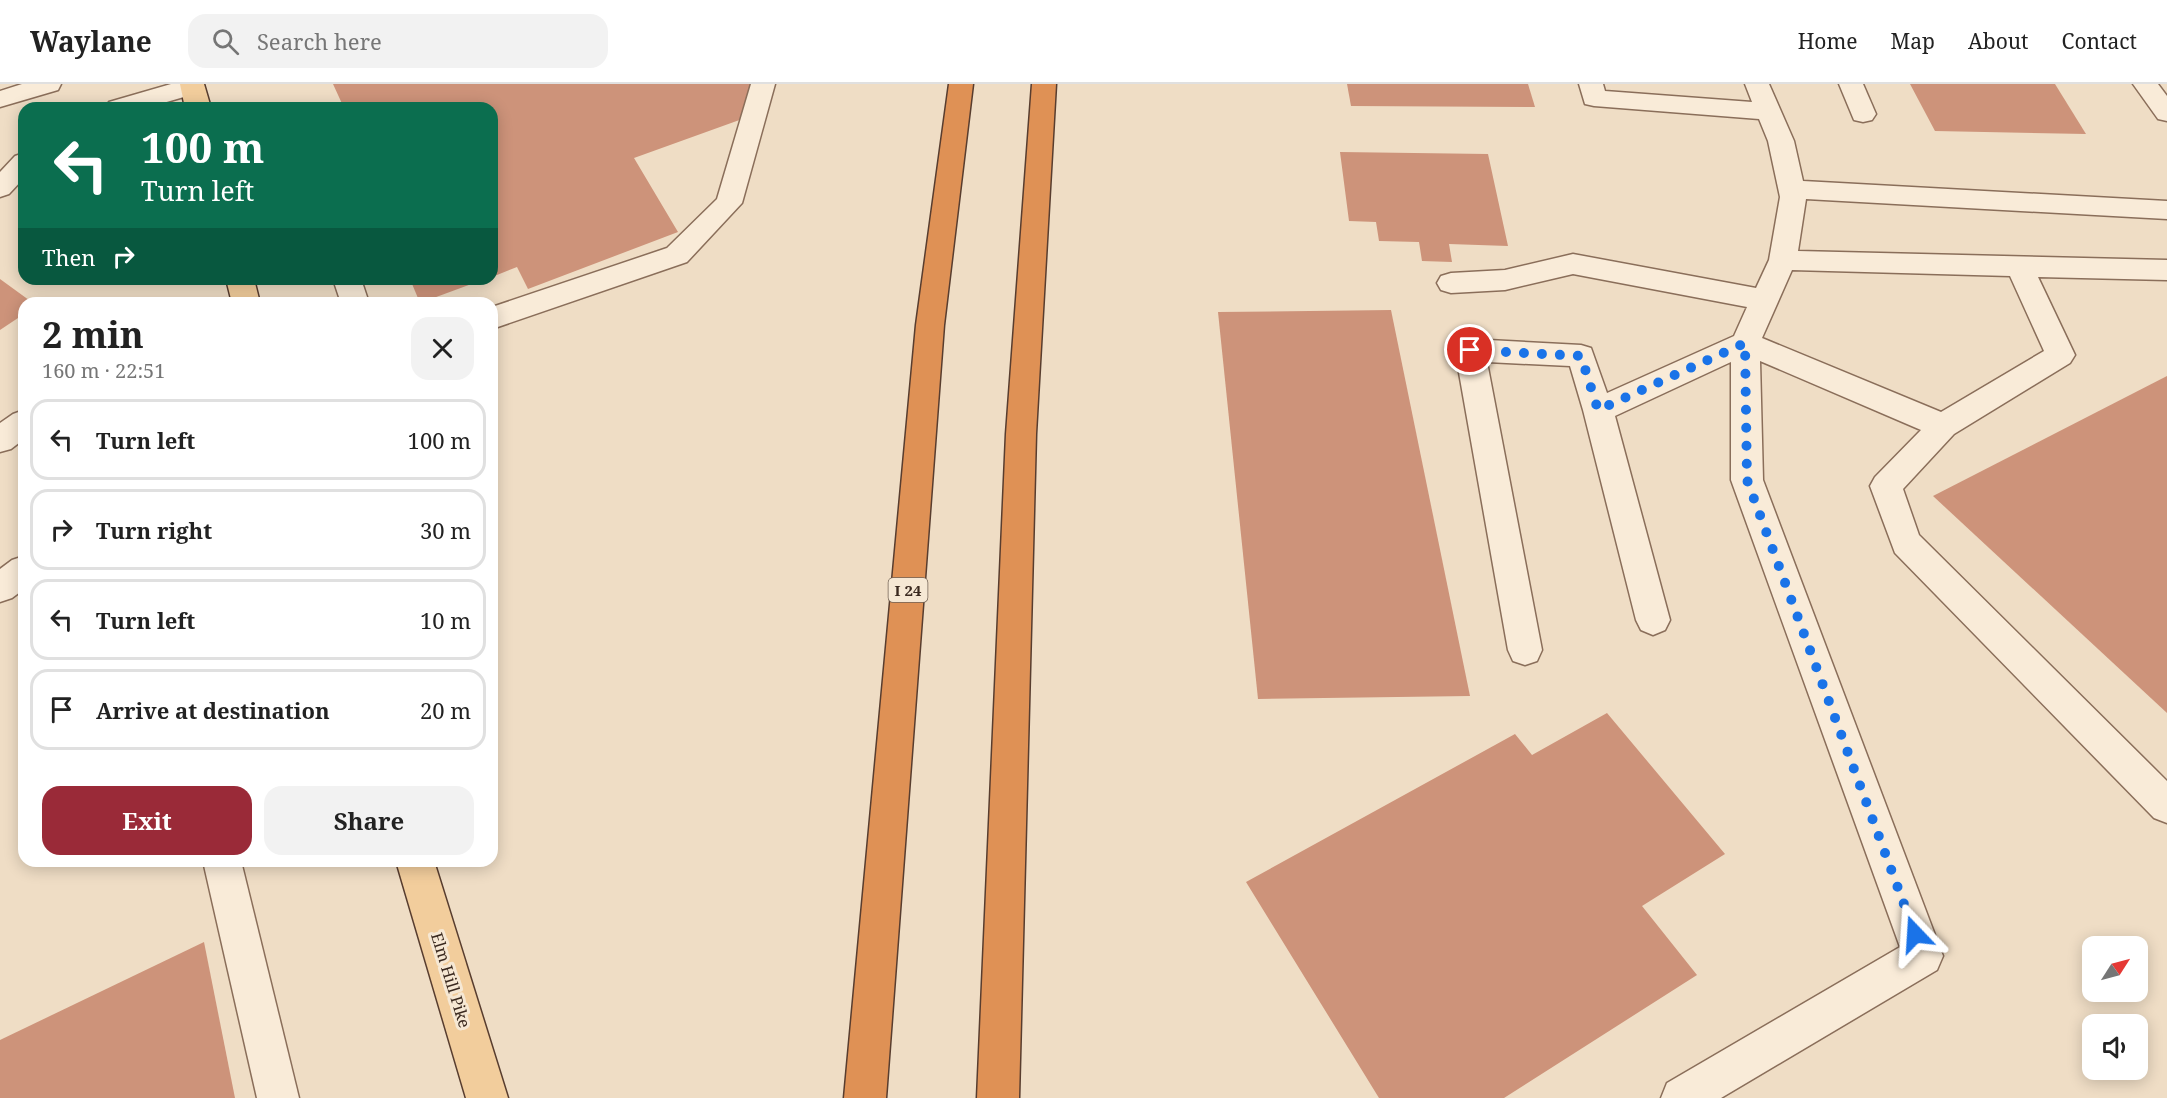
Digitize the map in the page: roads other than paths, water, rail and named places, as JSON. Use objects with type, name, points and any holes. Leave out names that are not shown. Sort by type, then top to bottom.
[{"type":"highway","name":"I 24","points":[[865,1098],[930,325],[961,84]]},
{"type":"highway","points":[[998,1098],[1021,434],[1044,84]]},
{"type":"main road","name":"Elm Hill Pike","points":[[417,867],[487,1098]]},
{"type":"street","points":[[0,99],[49,84]]},
{"type":"street","points":[[498,316],[677,255],[729,203],[763,84]]},
{"type":"street","points":[[1591,84],[1594,98],[1769,112]]},
{"type":"street","points":[[1682,1098],[1923,956],[1747,480],[1745,343],[1783,260],[1793,197],[1781,141],[1757,84]]},
{"type":"street","points":[[1851,84],[1863,114]]},
{"type":"street","points":[[2145,84],[2167,113]]},
{"type":"street","points":[[148,102],[194,93]]},
{"type":"street","points":[[0,188],[18,168]]},
{"type":"street","points":[[1791,189],[2167,210]]},
{"type":"street","points":[[1783,260],[2167,270]]},
{"type":"street","points":[[1451,283],[1505,280],[1572,264],[1765,300]]},
{"type":"street","points":[[2019,266],[2060,355],[1943,426],[1886,486],[1906,543],[2167,806]]},
{"type":"street","points":[[1598,410],[1745,343],[1943,426]]},
{"type":"street","points":[[1525,650],[1470,350],[1581,356],[1598,410],[1653,620]]},
{"type":"street","points":[[0,440],[18,426]]},
{"type":"street","points":[[0,588],[18,574]]},
{"type":"street","points":[[223,867],[278,1098]]}]
